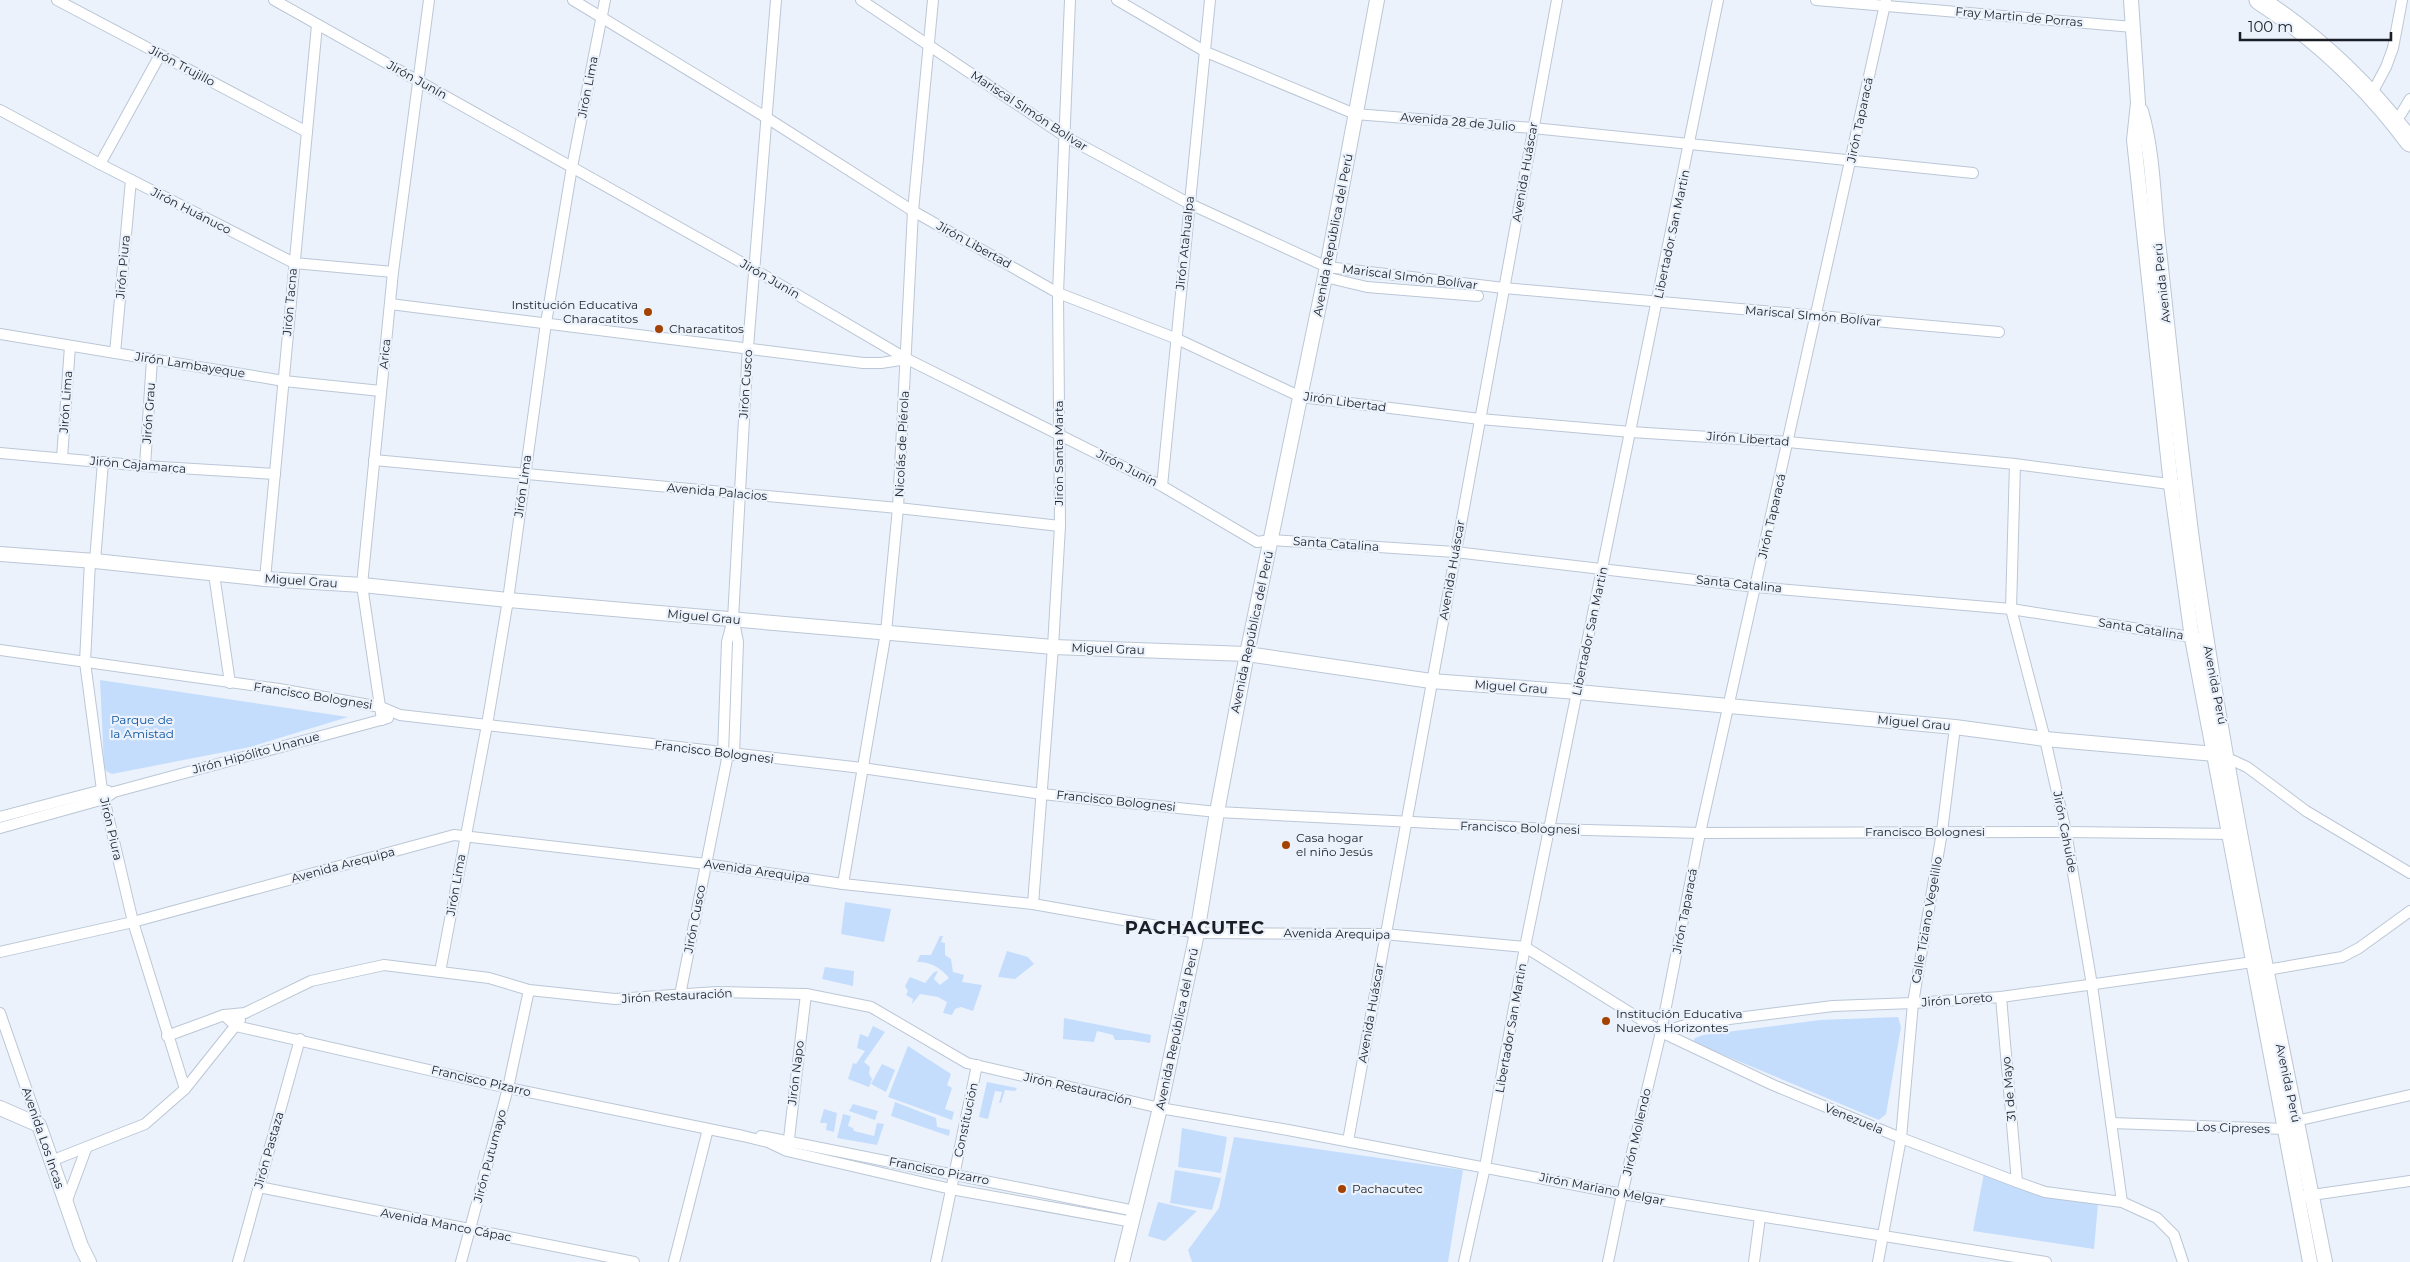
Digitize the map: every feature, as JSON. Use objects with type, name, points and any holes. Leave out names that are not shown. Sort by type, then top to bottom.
[{"type":"highway","points":[[2259,0],[2300,28],[2336,58],[2394,120],[2410,142]]},
{"type":"street","name":"Jirón Trujillo","points":[[57,0],[307,132]]},
{"type":"street","name":"Jirón Junín","points":[[274,0],[287,2],[317,24],[755,270],[907,359],[1162,486],[1257,542],[1271,540]]},
{"type":"street","name":"Arica","points":[[382,720],[362,585],[393,272],[429,0]]},
{"type":"street","name":"Jirón Libertad","points":[[573,0],[767,118],[913,211],[1058,293],[1175,338],[1301,397],[1480,419],[1631,432],[1788,442],[2015,464],[2185,486]]},
{"type":"street","name":"Jirón Lima","points":[[440,972],[487,725],[508,600],[546,323],[572,167],[605,0]]},
{"type":"street","name":"Jirón Cusco","points":[[680,994],[729,754],[738,642],[733,619],[748,348],[776,0]]},
{"type":"street","name":"Mariscal SImón Bolívar","points":[[861,0],[1066,138],[1190,204],[1326,272],[1999,332]]},
{"type":"street","name":"Nicolás de Piérola","points":[[843,884],[886,632],[898,508],[913,211],[933,0]]},
{"type":"street","name":"Jirón Santa Marta","points":[[1033,904],[1053,647],[1060,526],[1058,293],[1066,138],[1070,0]]},
{"type":"street","name":"Avenida 28 de Julio","points":[[1117,0],[1206,52],[1355,114],[1534,128],[1973,172]]},
{"type":"street","name":"Jirón Atahualpa","points":[[1162,486],[1175,338],[1210,0]]},
{"type":"street","name":"Avenida República del Perú","points":[[1122,1262],[1160,1108],[1197,933],[1216,812],[1326,272],[1377,0]]},
{"type":"street","name":"Avenida Huáscar","points":[[1348,1141],[1384,934],[1557,0]]},
{"type":"street","name":"Libertador San Martin","points":[[1464,1262],[1485,1167],[1525,947],[1658,302],[1718,0]]},
{"type":"street","name":"Fray Martin de Porras","points":[[1816,0],[1886,3],[2133,27]]},
{"type":"street","name":"Avenida Perú","points":[[2131,0],[2138,103],[2134,140],[2171,485],[2236,835],[2284,1129],[2325,1262]]},
{"type":"street","points":[[2371,95],[2386,67],[2393,48],[2402,0]]},
{"type":"street","name":"Jirón Taparacá","points":[[1661,1032],[1700,833],[1886,3]]},
{"type":"street","name":"Jirón Tacna","points":[[266,579],[317,24]]},
{"type":"street","points":[[100,164],[160,55]]},
{"type":"street","points":[[2394,120],[2401,114],[2410,99]]},
{"type":"street","name":"Avenida Perú","points":[[2138,103],[2149,137],[2157,238],[2185,486],[2199,638]]},
{"type":"street","name":"Jirón Huánuco","points":[[0,110],[130,180],[294,263],[393,272]]},
{"type":"street","name":"Jirón Piura","points":[[115,353],[130,180]]},
{"type":"street","points":[[1326,272],[1367,287],[1478,296]]},
{"type":"street","points":[[390,304],[872,364],[907,359]]},
{"type":"street","name":"Jirón Lambayeque","points":[[0,334],[284,381],[381,391]]},
{"type":"street","name":"Jirón Lima","points":[[62,458],[70,346]]},
{"type":"street","name":"Jirón Grau","points":[[146,466],[152,359]]},
{"type":"street","name":"Jirón Cajamarca","points":[[0,452],[146,466],[275,474]]},
{"type":"street","name":"Avenida Palacios","points":[[374,460],[898,508],[1060,526]]},
{"type":"street","name":"Jirón Piura","points":[[102,462],[85,662],[103,794],[132,922],[185,1089]]},
{"type":"street","name":"Jirón Cahuide","points":[[2015,464],[2011,609],[2045,739],[2066,832],[2092,985],[2122,1202]]},
{"type":"street","name":"Santa Catalina","points":[[1271,540],[1455,552],[1756,587],[2011,609],[2199,638]]},
{"type":"street","name":"Miguel Grau","points":[[0,554],[93,561],[266,579],[362,585],[508,600],[1053,647],[1247,654],[1431,681],[1578,692],[1955,727],[2045,739],[2221,756]]},
{"type":"street","points":[[214,574],[230,683]]},
{"type":"street","name":"Francisco Bolognesi","points":[[0,650],[279,689],[381,708],[400,715],[862,768],[1042,794],[1216,812],[1405,823],[1700,833],[2066,832],[2236,835]]},
{"type":"street","name":"Jirón Hipólito Unanue","points":[[0,818],[114,792],[400,715]]},
{"type":"street","name":"Calle Tiziano Vegelillo","points":[[1878,1262],[1902,1138],[1914,1003],[1942,832],[1955,727]]},
{"type":"street","points":[[2221,756],[2247,767],[2306,811],[2410,873]]},
{"type":"street","name":"Jirón Hipólito Unanue","points":[[0,828],[103,794]]},
{"type":"street","name":"Avenida Arequipa","points":[[0,952],[132,922],[454,834],[706,864],[843,884],[1033,904],[1197,933],[1384,934],[1525,947]]},
{"type":"street","name":"Jirón Loreto","points":[[1661,1032],[1689,1024],[1833,1006],[2001,997],[2092,985],[2258,968],[2350,954],[2410,911]]},
{"type":"street","name":"Venezuela","points":[[1525,947],[1661,1032],[1773,1085],[1902,1138],[2045,1192],[2122,1202],[2156,1218],[2174,1235],[2183,1262]]},
{"type":"street","name":"Jirón Restauración","points":[[167,1036],[224,1014],[245,1013],[311,981],[384,965],[489,978],[529,990],[615,999],[717,992],[806,994],[871,1007],[967,1064],[1160,1108]]},
{"type":"street","name":"Avenida Perú","points":[[2258,968],[2296,1121],[2305,1196],[2310,1262]]},
{"type":"street","name":"Jirón Putumayo","points":[[461,1262],[508,1088],[529,990]]},
{"type":"street","name":"Jirón Napo","points":[[788,1146],[806,994]]},
{"type":"street","name":"31 de Mayo","points":[[2001,997],[2017,1182]]},
{"type":"street","name":"Avenida Los Incas","points":[[0,1012],[51,1161],[89,1262]]},
{"type":"street","name":"Jirón Restauración","points":[[51,1161],[86,1149],[144,1124],[185,1089],[245,1013]]},
{"type":"street","points":[[224,1014],[236,1026]]},
{"type":"street","name":"Francisco Pizarro","points":[[236,1026],[300,1039],[508,1088],[743,1136],[769,1136],[788,1146],[951,1190],[1134,1216]]},
{"type":"street","name":"Jirón Mollendo","points":[[1608,1262],[1622,1194],[1661,1032]]},
{"type":"street","name":"Jirón Pastaza","points":[[238,1262],[300,1039]]},
{"type":"street","name":"Constitución","points":[[936,1262],[977,1065]]},
{"type":"street","name":"Los Cipreses","points":[[2111,1123],[2284,1129],[2296,1121],[2410,1095]]},
{"type":"street","points":[[0,1108],[39,1125]]},
{"type":"street","name":"Jirón Mariano Melgar","points":[[1160,1108],[1348,1141],[1622,1194],[1760,1217],[1883,1234],[2046,1262]]},
{"type":"street","points":[[674,1262],[708,1129]]},
{"type":"street","name":"Francisco Pizarro","points":[[788,1146],[955,1174],[1134,1216]]},
{"type":"street","points":[[66,1203],[86,1149]]},
{"type":"street","points":[[2305,1196],[2410,1181]]},
{"type":"street","name":"Avenida Manco Cápac","points":[[259,1187],[634,1262]]},
{"type":"street","points":[[1754,1262],[1760,1217]]},
{"type":"green space","name":"Parque de la Amistad","points":[[100,680],[348,717],[250,747],[112,774],[106,771],[104,765]]},
{"type":"green space","points":[[845,902],[891,909],[884,942],[841,934]]},
{"type":"green space","points":[[940,936],[943,936],[941,942],[945,943],[945,955],[951,959],[953,972],[964,975],[962,982],[982,985],[973,1011],[961,1007],[955,1009],[952,1015],[943,1013],[947,1002],[938,997],[920,994],[912,1004],[913,999],[906,995],[908,991],[905,986],[910,977],[925,983],[934,972],[938,971],[934,979],[940,985],[949,978],[935,966],[917,962],[920,955],[931,955]]},
{"type":"green space","points":[[1007,951],[1028,957],[1034,964],[1015,979],[998,977]]},
{"type":"green space","points":[[825,967],[854,971],[853,986],[822,979]]},
{"type":"green space","points":[[1898,1017],[1901,1027],[1886,1114],[1879,1120],[1693,1042],[1695,1038],[1703,1035],[1820,1020]]},
{"type":"green space","points":[[1064,1018],[1151,1035],[1150,1043],[1115,1040],[1113,1035],[1097,1031],[1094,1042],[1063,1039]]},
{"type":"green space","points":[[873,1026],[885,1032],[864,1062],[870,1067],[869,1074],[872,1079],[869,1087],[848,1079],[853,1063],[856,1064],[865,1051],[857,1048],[860,1034],[868,1037]]},
{"type":"green space","points":[[908,1046],[951,1074],[947,1085],[952,1088],[945,1109],[954,1112],[952,1120],[888,1097]]},
{"type":"green space","points":[[882,1064],[895,1070],[886,1092],[871,1084]]},
{"type":"green space","points":[[987,1082],[1017,1088],[1015,1091],[1005,1090],[1001,1103],[999,1103],[1002,1092],[995,1091],[988,1119],[979,1117]]},
{"type":"green space","points":[[895,1102],[936,1118],[937,1127],[950,1130],[949,1136],[891,1116]]},
{"type":"green space","points":[[853,1104],[878,1111],[875,1120],[849,1111]]},
{"type":"green space","points":[[824,1109],[837,1113],[834,1132],[826,1130],[827,1123],[820,1123]]},
{"type":"green space","points":[[843,1114],[851,1116],[848,1126],[853,1128],[854,1131],[874,1136],[877,1123],[884,1124],[877,1145],[837,1138]]},
{"type":"green space","points":[[1182,1128],[1227,1137],[1221,1173],[1178,1167]]},
{"type":"green space","name":"Pachacutec","points":[[1234,1137],[1463,1170],[1448,1262],[1192,1262],[1188,1250],[1219,1208]]},
{"type":"green space","points":[[1175,1170],[1221,1178],[1212,1210],[1170,1203]]},
{"type":"green space","points":[[1984,1173],[2098,1204],[2094,1249],[1973,1231]]},
{"type":"green space","points":[[1158,1202],[1197,1211],[1165,1241],[1148,1236]]},
{"type":"place","name":"Institución Educativa Characatitos","points":[[648,312]]},
{"type":"place","name":"Characatitos","points":[[659,329]]},
{"type":"place","name":"Casa hogar el niño Jesús","points":[[1286,845]]},
{"type":"place","name":"Institución Educativa Nuevos Horizontes","points":[[1606,1021]]},
{"type":"place","name":"Pachacutec","points":[[1342,1189]]},
{"type":"district","name":"PACHACUTEC","points":[[1195,928]]}]
